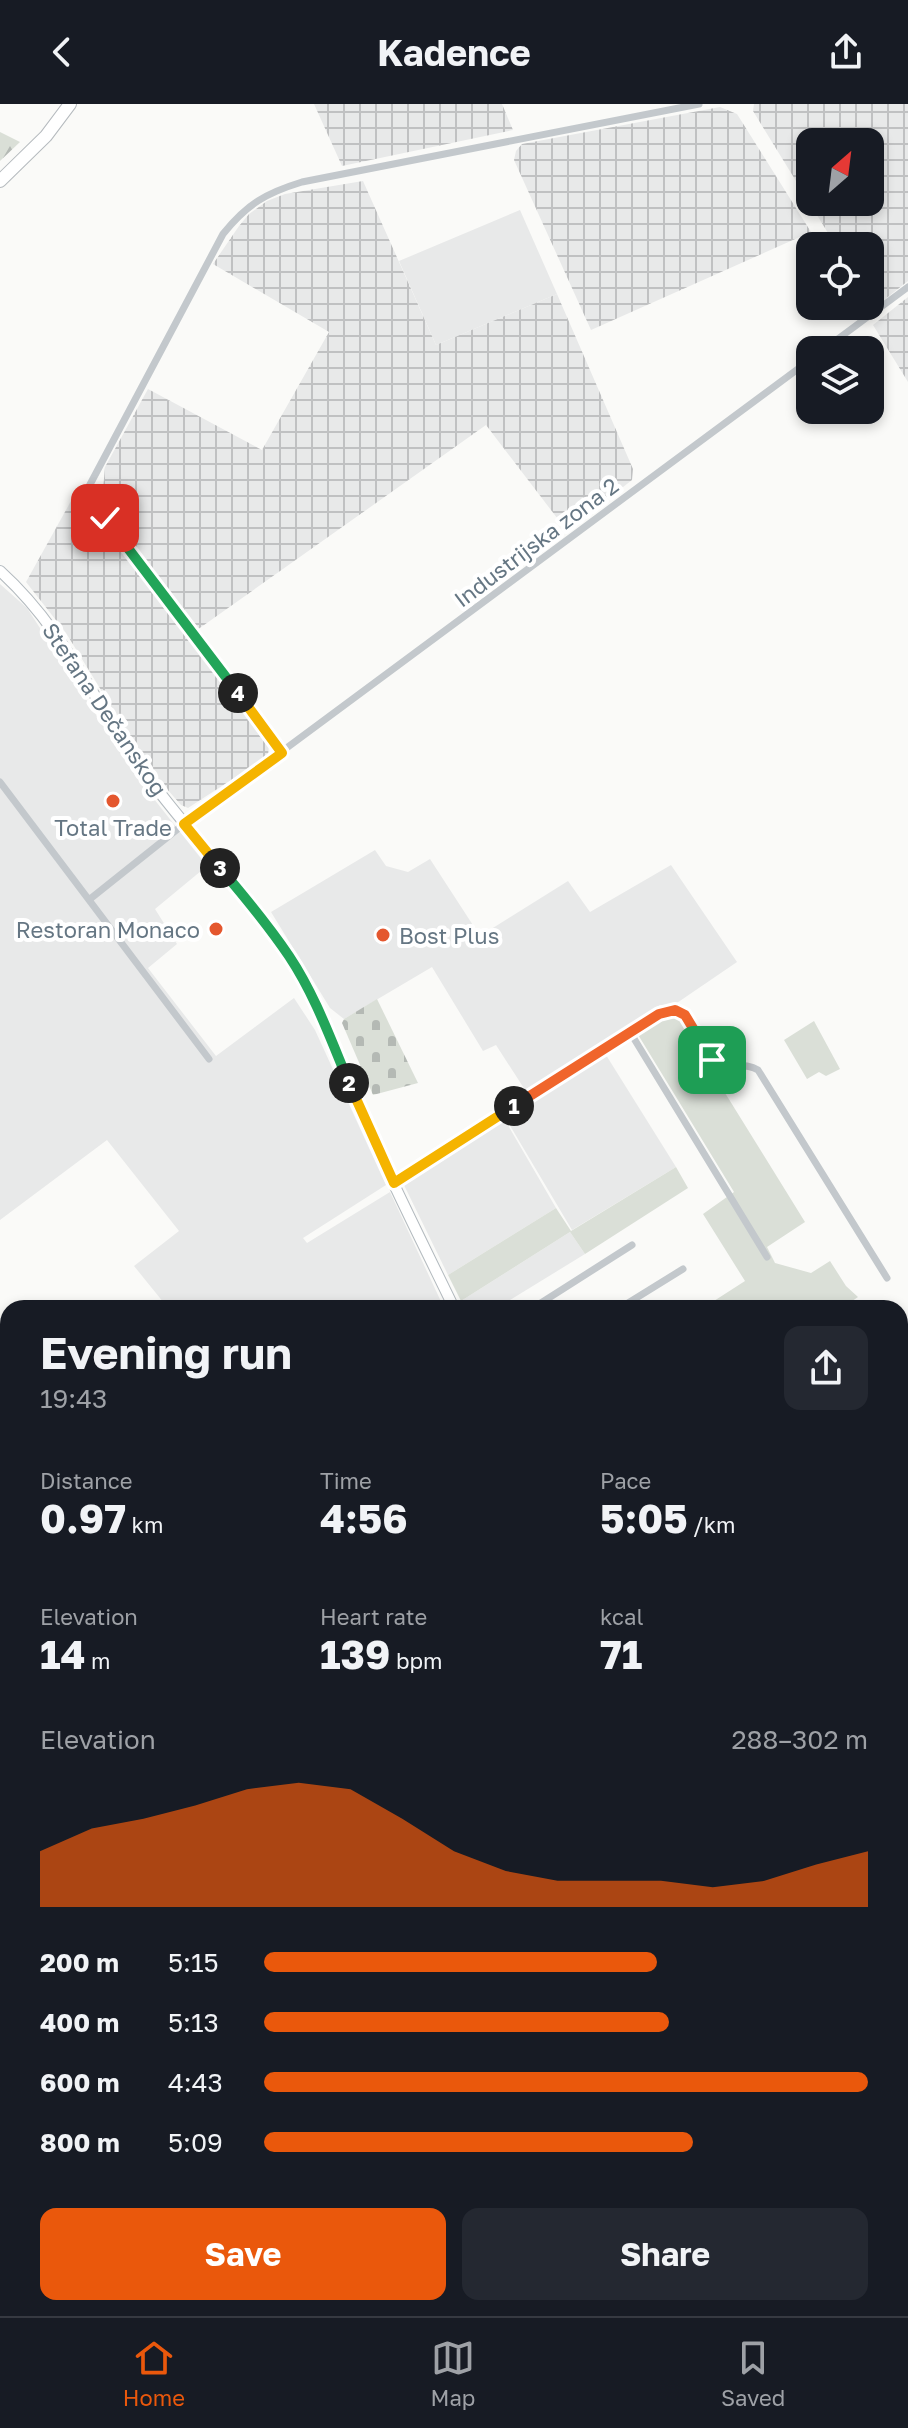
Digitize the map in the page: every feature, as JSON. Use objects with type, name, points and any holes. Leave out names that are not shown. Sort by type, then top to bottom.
[{"type":"main road","points":[[0,181],[46,136],[70,104]]},
{"type":"main road","name":"Stefana Dečanskog","points":[[0,571],[57,633],[125,745],[290,958],[324,1021],[394,1183],[450,1300]]},
{"type":"street","points":[[282,753],[86,492],[223,234],[254,201],[302,182],[699,104]]},
{"type":"street","points":[[842,336],[908,287]]},
{"type":"street","name":"Industrijska zona 2","points":[[90,899],[184,824],[796,370]]},
{"type":"street","points":[[0,782],[209,1059]]},
{"type":"street","points":[[394,1183],[659,1014],[675,1010],[685,1015],[712,1060],[722,1065],[750,1065],[758,1070],[887,1278]]},
{"type":"street","points":[[630,1032],[767,1257]]},
{"type":"street","points":[[546,1300],[632,1245]]},
{"type":"street","points":[[633,1300],[683,1269]]},
{"type":"shaded area","points":[[314,104],[502,104],[513,130],[342,166]]},
{"type":"shaded area","points":[[754,104],[908,104],[908,281],[884,300],[884,232],[827,232],[818,216],[884,216],[884,128],[796,128],[796,181],[753,111]]},
{"type":"shaded area","points":[[720,107],[737,114],[796,208],[796,216],[801,216],[811,232],[796,232],[796,239],[591,330],[514,160],[522,144]]},
{"type":"shaded area","points":[[363,181],[436,345],[557,294],[633,469],[632,480],[567,531],[486,425],[197,630],[107,514],[103,490],[105,467],[148,389],[262,450],[329,332],[213,264],[249,214],[267,201],[285,194]]},
{"type":"shaded area","points":[[520,210],[557,294],[436,345],[399,261]]},
{"type":"shaded area","points":[[908,297],[908,382],[884,343],[884,336],[880,336],[873,325],[884,320],[884,316]]},
{"type":"shaded area","points":[[76,492],[269,744],[268,756],[188,808],[181,805],[159,780],[66,633],[26,582]]},
{"type":"shaded area","points":[[0,584],[27,608],[135,775],[207,866],[155,909],[177,944],[148,968],[216,1056],[294,998],[315,1030],[386,1185],[303,1238],[307,1243],[390,1192],[440,1300],[162,1300],[134,1266],[179,1231],[107,1140],[0,1220]]},
{"type":"shaded area","points":[[375,850],[386,866],[408,872],[430,859],[480,936],[568,881],[590,912],[671,865],[737,962],[671,1007],[660,1005],[527,1093],[496,1045],[483,1051],[432,967],[344,1019],[330,1008],[271,912]]},
{"type":"shaded area","points":[[606,1055],[676,1167],[572,1230],[506,1119]]},
{"type":"shaded area","points":[[505,1120],[556,1208],[448,1275],[403,1183],[404,1179]]},
{"type":"shaded area","points":[[570,1232],[585,1254],[510,1300],[463,1300]]},
{"type":"green space","points":[[0,132],[20,142],[0,161]]},
{"type":"green space","points":[[377,999],[418,1083],[373,1095],[342,1023]]},
{"type":"green space","points":[[667,1016],[684,1018],[720,1078],[717,1080],[805,1222],[767,1247],[775,1263],[811,1273],[830,1261],[846,1286],[858,1297],[854,1300],[715,1300],[745,1281],[703,1214],[734,1192],[637,1033]]},
{"type":"green space","points":[[814,1021],[840,1069],[826,1076],[819,1072],[807,1079],[784,1040]]},
{"type":"green space","points":[[676,1167],[688,1188],[585,1254],[570,1232],[463,1300],[448,1275],[556,1208],[571,1231]]},
{"type":"place","name":"Total Trade","points":[[113,801]]},
{"type":"place","name":"Restoran Monaco","points":[[216,929]]},
{"type":"place","name":"Bost Plus","points":[[383,935]]},
{"type":"route","points":[[105,518],[282,753],[184,824],[268,926],[305,983],[394,1183],[659,1014],[675,1010],[685,1015],[712,1060]]}]
